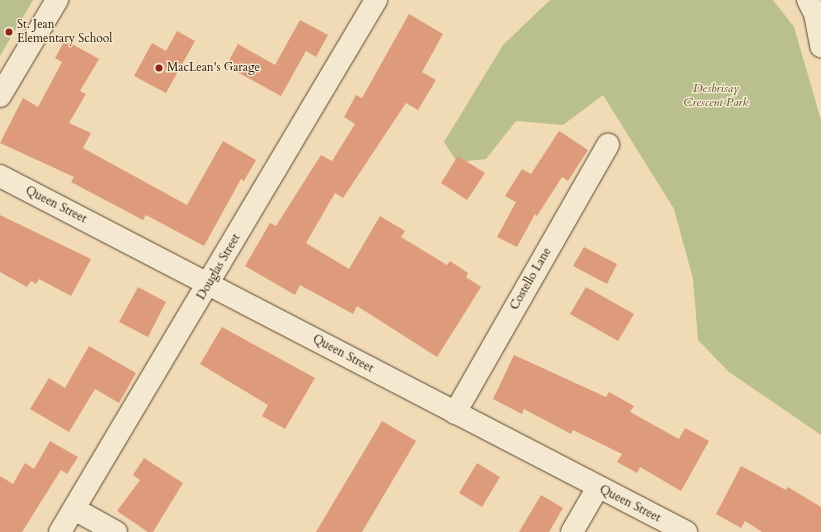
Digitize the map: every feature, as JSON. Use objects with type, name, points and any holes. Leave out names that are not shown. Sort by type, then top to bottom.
[{"type":"street","points":[[0,96],[57,0]]},
{"type":"street","name":"Douglas Street","points":[[60,532],[210,283],[376,0]]},
{"type":"street","points":[[808,0],[815,14],[821,46]]},
{"type":"street","name":"Costello Lane","points":[[455,413],[608,146]]},
{"type":"street","name":"Queen Street","points":[[0,176],[210,283],[455,413],[686,532]]},
{"type":"street","points":[[572,532],[598,487]]},
{"type":"street","points":[[74,509],[116,532]]},
{"type":"green space","name":"St. Jean Elementary School","points":[[0,0],[33,0],[0,56]]},
{"type":"green space","name":"Desbrisay Crescent Park","points":[[550,0],[773,0],[794,27],[821,120],[821,435],[729,372],[698,340],[693,279],[674,209],[603,95],[563,125],[516,121],[486,159],[457,162],[444,142],[503,45]]},
{"type":"building","points":[[409,14],[443,34],[422,72],[436,80],[418,110],[406,103],[343,198],[335,193],[306,243],[349,269],[380,216],[405,231],[401,237],[447,265],[450,261],[468,273],[466,277],[481,287],[437,357],[357,306],[353,314],[300,285],[295,295],[245,266],[270,223],[276,226],[321,155],[332,161],[355,124],[344,117],[356,95],[362,98]]},
{"type":"building","points":[[300,20],[328,35],[316,57],[306,51],[281,96],[226,66],[238,44],[275,65]]},
{"type":"building","points":[[177,31],[195,41],[166,93],[134,76],[152,43],[166,51]]},
{"type":"building","points":[[65,40],[99,59],[80,91],[86,94],[69,123],[91,133],[83,148],[187,205],[223,141],[256,160],[244,181],[241,179],[204,246],[146,215],[143,220],[71,182],[74,177],[0,143],[23,98],[38,107],[62,62],[55,58]]},
{"type":"building","points":[[559,131],[588,150],[568,181],[562,177],[537,216],[535,214],[517,247],[497,237],[516,202],[505,196],[522,169],[531,174]]},
{"type":"building","points":[[458,156],[485,173],[467,200],[441,183]]},
{"type":"building","points":[[0,215],[91,259],[71,296],[39,279],[36,284],[31,281],[27,287],[0,272]]},
{"type":"building","points":[[584,247],[617,264],[607,284],[573,266]]},
{"type":"building","points":[[138,287],[166,302],[148,337],[119,322]]},
{"type":"building","points":[[586,287],[634,314],[618,341],[570,314]]},
{"type":"building","points":[[222,327],[315,378],[285,429],[262,416],[268,405],[200,364]]},
{"type":"building","points":[[89,346],[136,373],[119,403],[95,389],[69,432],[30,409],[49,378],[65,388]]},
{"type":"building","points":[[514,355],[606,397],[609,392],[634,406],[630,412],[679,439],[685,428],[709,441],[681,491],[640,467],[637,473],[617,462],[622,454],[573,430],[571,434],[524,409],[522,414],[493,399]]},
{"type":"building","points":[[382,421],[416,441],[362,532],[316,532]]},
{"type":"building","points":[[50,441],[78,457],[67,474],[61,470],[22,532],[0,532],[0,476],[13,484],[25,463],[34,469]]},
{"type":"building","points":[[144,458],[183,483],[153,532],[148,532],[117,511],[140,480],[133,475]]},
{"type":"building","points":[[477,463],[500,477],[482,507],[459,493]]},
{"type":"building","points":[[741,466],[786,490],[788,487],[821,507],[821,532],[762,532],[745,521],[741,528],[716,514]]},
{"type":"building","points":[[541,495],[563,508],[549,532],[519,532]]},
{"type":"place","name":"St. Jean Elementary School","points":[[9,32]]},
{"type":"place","name":"MacLean's Garage","points":[[159,68]]}]
